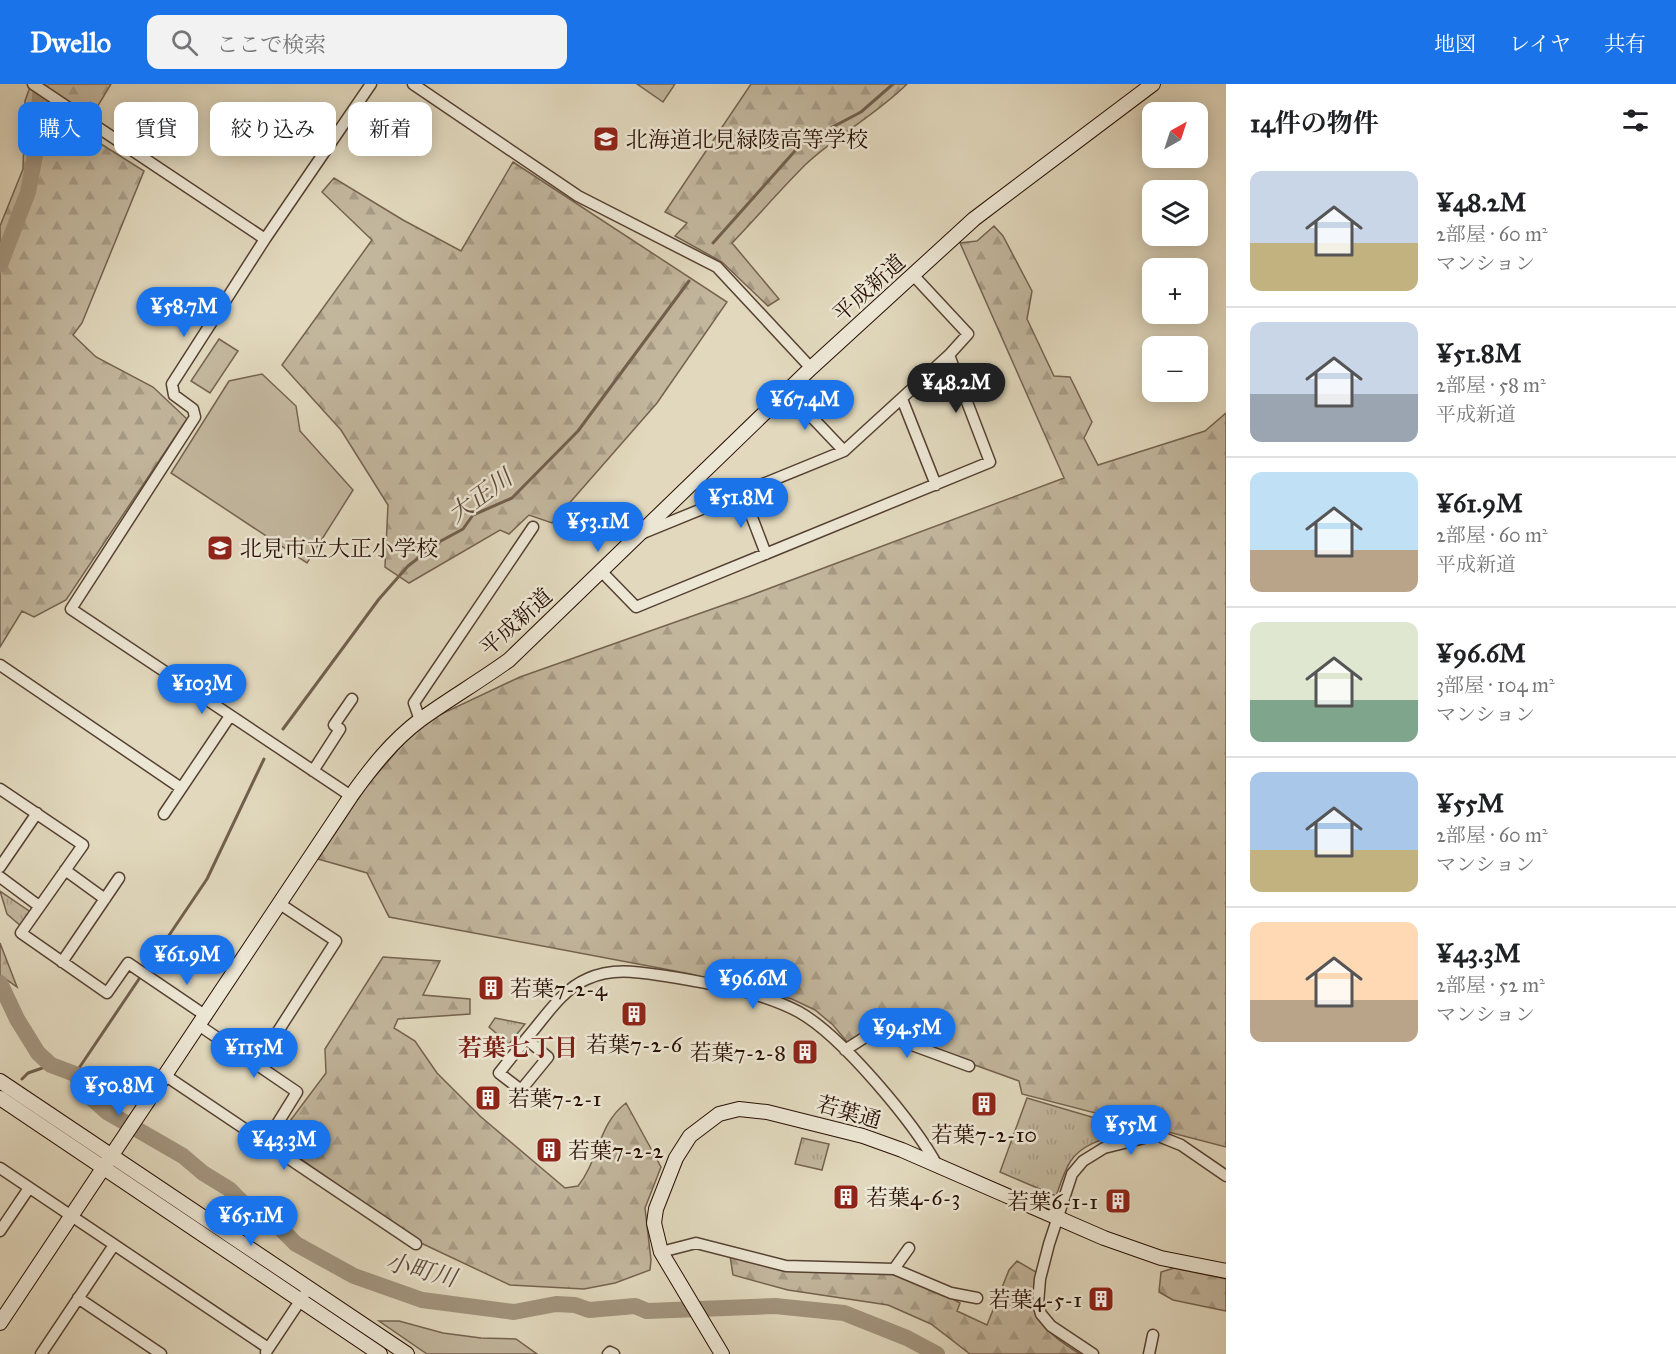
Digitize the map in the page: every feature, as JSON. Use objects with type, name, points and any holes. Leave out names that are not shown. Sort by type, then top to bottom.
[{"type":"street","points":[[33,84],[265,239]]},
{"type":"street","points":[[351,796],[71,609],[195,417],[193,409],[174,395],[172,384],[265,239],[371,84]]},
{"type":"street","points":[[413,84],[578,196],[717,267],[812,368]]},
{"type":"street","name":"平成新道","points":[[109,1161],[351,796],[389,748],[420,720],[509,660],[787,391],[974,219],[1153,84]]},
{"type":"street","points":[[641,534],[844,451],[949,355],[968,334],[914,276]]},
{"type":"street","points":[[601,571],[636,607],[990,462],[949,355]]},
{"type":"street","points":[[787,391],[844,451]]},
{"type":"street","points":[[902,399],[936,485]]},
{"type":"street","points":[[743,494],[766,554]]},
{"type":"street","points":[[420,720],[414,703],[532,527]]},
{"type":"street","points":[[0,665],[181,788]]},
{"type":"street","points":[[313,771],[340,729],[334,725],[352,699]]},
{"type":"street","points":[[164,814],[230,716]]},
{"type":"street","points":[[0,789],[83,845],[21,933],[107,993],[128,963],[151,978],[257,1065],[297,1092],[267,1142]]},
{"type":"street","points":[[0,867],[37,813]]},
{"type":"street","points":[[65,870],[105,899]]},
{"type":"street","points":[[0,877],[39,906]]},
{"type":"street","points":[[62,962],[119,878]]},
{"type":"street","points":[[257,1065],[336,941],[280,904]]},
{"type":"street","points":[[526,1040],[548,1057],[520,1090],[499,1073],[526,1040],[569,989],[597,975],[624,970],[694,981],[780,1003],[817,1024],[845,1050],[923,1140],[939,1168]]},
{"type":"street","points":[[845,1050],[870,1034],[882,1034],[969,1066]]},
{"type":"street","points":[[166,1076],[416,1244]]},
{"type":"street","points":[[0,1081],[301,1300],[380,1354]]},
{"type":"street","points":[[0,1098],[109,1161],[309,1288],[407,1354]]},
{"type":"street","name":"若葉通","points":[[722,1354],[661,1252],[654,1222],[656,1209],[676,1158],[690,1136],[719,1114],[739,1109],[778,1115],[863,1136],[902,1150],[1056,1218],[1161,1258],[1226,1271]]},
{"type":"street","points":[[1093,1354],[1051,1326],[1041,1314],[1038,1304],[1040,1279],[1056,1218],[1072,1174],[1083,1161],[1104,1148],[1156,1135],[1167,1137],[1226,1176]]},
{"type":"street","points":[[0,1323],[109,1161]]},
{"type":"street","points":[[0,1168],[266,1351],[309,1288]]},
{"type":"street","points":[[0,1231],[29,1188]]},
{"type":"street","points":[[661,1252],[696,1243],[786,1266],[894,1269],[951,1293],[977,1298]]},
{"type":"street","points":[[42,1354],[114,1245]]},
{"type":"street","points":[[894,1269],[909,1248]]},
{"type":"street","points":[[78,1298],[161,1354]]},
{"type":"street","points":[[1149,1354],[1153,1335]]},
{"type":"street","points":[[608,1354],[610,1352],[614,1354]]},
{"type":"green space","points":[[31,84],[111,84],[100,102],[25,101]]},
{"type":"green space","points":[[637,84],[675,84],[663,102]]},
{"type":"green space","points":[[751,84],[907,84],[805,165],[732,243],[779,299],[768,306],[722,262],[675,236],[687,223],[665,212]]},
{"type":"green space","points":[[102,145],[114,152],[114,156],[120,156],[144,171],[82,323],[73,335],[96,357],[153,387],[187,419],[66,600],[34,617],[22,611],[0,647],[0,226],[23,169],[23,156],[102,156]]},
{"type":"green space","points":[[513,162],[727,302],[657,403],[552,523],[529,515],[509,534],[500,530],[409,583],[385,567],[388,505],[341,430],[282,365],[372,240],[322,192],[334,178],[403,220],[461,251]]},
{"type":"green space","points":[[994,226],[1003,236],[1032,291],[1027,319],[1054,376],[1070,377],[1092,422],[1084,438],[1098,465],[1205,431],[1226,413],[1226,1147],[1022,1094],[1019,1081],[872,1028],[848,1043],[833,1025],[815,1010],[792,999],[691,974],[389,917],[367,873],[318,859],[365,788],[420,724],[520,677],[749,596],[1064,478],[960,243],[977,241]]},
{"type":"green space","points":[[219,339],[238,351],[210,393],[191,381]]},
{"type":"green space","points":[[262,374],[296,406],[300,431],[353,490],[307,563],[171,473],[229,381]]},
{"type":"green space","points":[[0,891],[32,913],[22,927],[7,914]]},
{"type":"green space","points":[[0,943],[17,987],[0,975]]},
{"type":"green space","points":[[383,957],[440,961],[423,995],[470,999],[470,1014],[398,1019],[394,1028],[415,1041],[437,1073],[481,1117],[565,1188],[578,1186],[585,1176],[610,1121],[626,1103],[661,1167],[645,1208],[651,1260],[650,1270],[615,1283],[584,1289],[510,1285],[423,1244],[275,1141],[326,1073],[325,1049]]},
{"type":"green space","points":[[495,1018],[525,1024],[509,1044],[489,1027]]},
{"type":"green space","points":[[1027,1098],[1136,1130],[1100,1140],[1083,1149],[1070,1162],[1056,1196],[1000,1172]]},
{"type":"green space","points":[[802,1138],[829,1144],[822,1170],[795,1164]]},
{"type":"green space","points":[[730,1256],[896,1271],[960,1303],[957,1311],[987,1325],[1009,1270],[1017,1261],[1041,1275],[1036,1302],[1042,1322],[1057,1339],[1080,1354],[970,1354],[931,1324],[888,1305],[788,1290],[733,1275]]},
{"type":"green space","points":[[1174,1268],[1226,1279],[1226,1311],[1173,1300],[1159,1292],[1161,1272]]},
{"type":"green space","points":[[379,1321],[399,1321],[443,1333],[481,1338],[516,1339],[537,1354],[427,1354]]},
{"type":"waterway","name":"小町川","points":[[0,265],[28,192],[36,150],[41,84]]},
{"type":"waterway","name":"大正川","points":[[713,243],[802,143],[861,112],[893,84]]},
{"type":"waterway","name":"大正川","points":[[283,729],[379,599],[408,566],[439,542],[463,529],[473,515],[512,498],[578,431],[689,281]]},
{"type":"waterway","name":"大正川","points":[[145,971],[207,879],[264,759]]},
{"type":"waterway","name":"大正川","points":[[75,1074],[141,976]]},
{"type":"waterway","name":"小町川","points":[[0,983],[17,1019],[38,1053],[51,1065],[75,1074],[89,1096],[107,1112],[183,1156],[203,1173],[229,1189],[260,1220],[278,1226],[296,1244],[354,1276],[422,1300],[514,1312],[556,1304],[575,1305],[589,1310],[635,1306],[647,1311],[775,1306],[844,1313],[907,1338],[937,1354]]},
{"type":"waterway","points":[[22,1079],[28,1073],[51,1065]]},
{"type":"place","name":"北海道北見緑陵高等学校","points":[[606,139]]},
{"type":"place","name":"北見市立大正小学校","points":[[220,548]]},
{"type":"place","name":"若葉7-2-4","points":[[491,988]]},
{"type":"place","name":"若葉7-2-6","points":[[634,1014]]},
{"type":"place","name":"若葉7-2-8","points":[[805,1052]]},
{"type":"place","name":"若葉7-2-1","points":[[488,1098]]},
{"type":"place","name":"若葉7-2-10","points":[[984,1104]]},
{"type":"place","name":"若葉7-2-2","points":[[549,1150]]},
{"type":"place","name":"若葉4-6-3","points":[[846,1197]]},
{"type":"place","name":"若葉6-1-1","points":[[1118,1201]]},
{"type":"place","name":"若葉4-5-1","points":[[1101,1299]]},
{"type":"district","name":"若葉七丁目","points":[[518,1048]]}]
